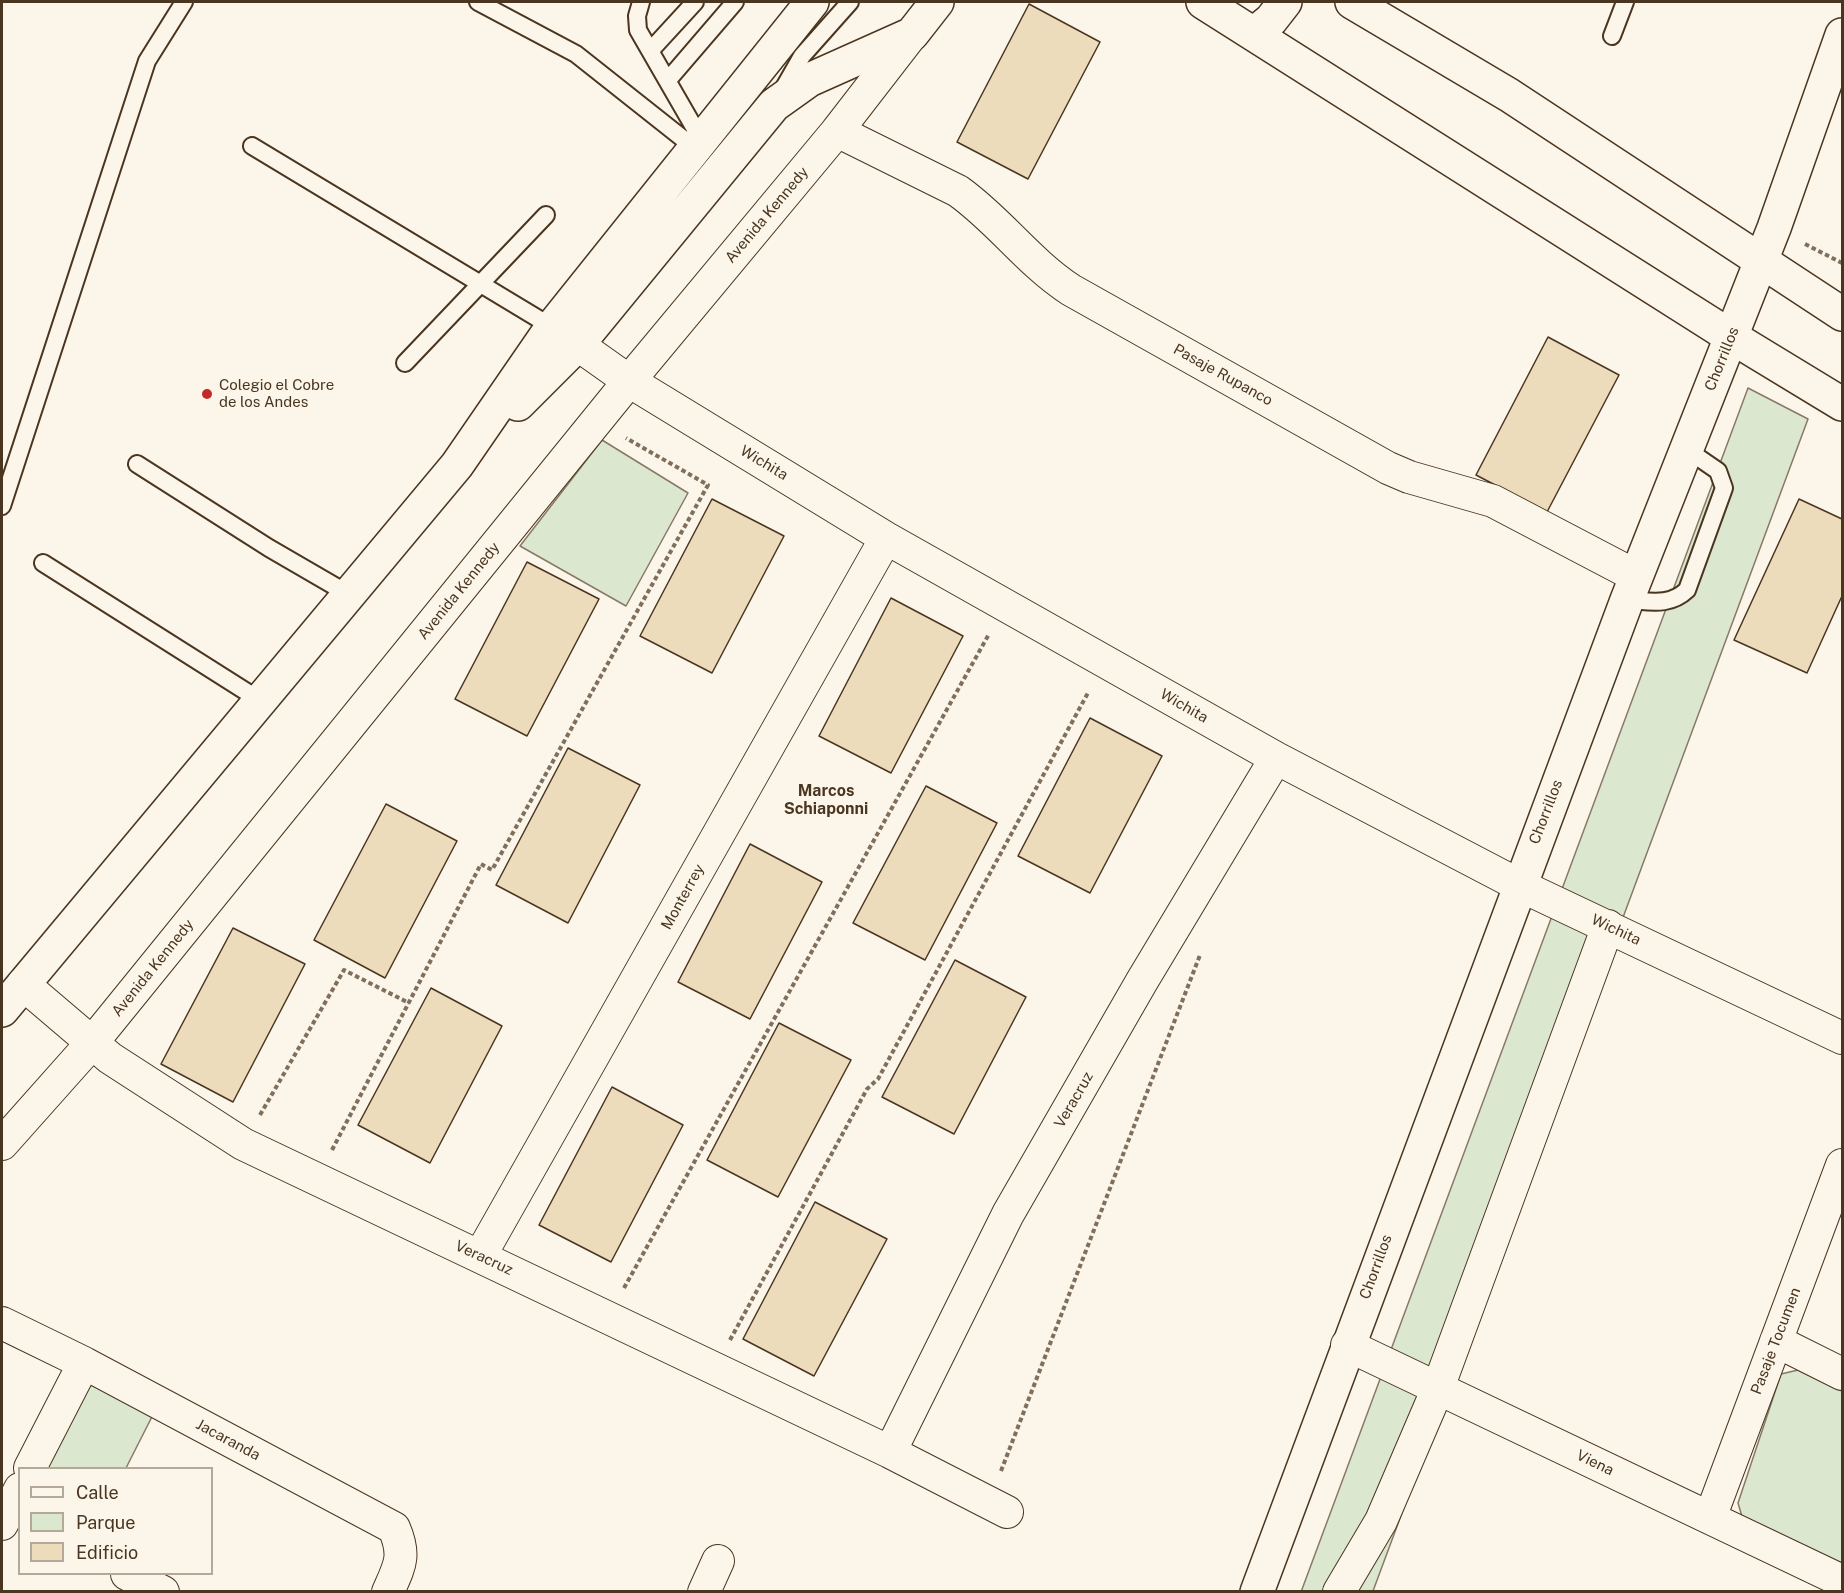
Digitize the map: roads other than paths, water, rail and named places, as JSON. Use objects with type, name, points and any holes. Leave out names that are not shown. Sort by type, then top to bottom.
[{"type":"main road","name":"Avenida Kennedy","points":[[565,336],[699,145],[812,2]]},
{"type":"main road","name":"Avenida Kennedy","points":[[2,1010],[565,336],[774,105],[809,81],[912,34],[937,2]]},
{"type":"main road","points":[[1203,2],[1730,336],[1842,404]]},
{"type":"main road","points":[[1254,34],[1271,20],[1285,2]]},
{"type":"main road","points":[[1352,2],[1509,95],[1842,314]]},
{"type":"main road","name":"Chorrillos","points":[[1257,1592],[1347,1345],[1631,588],[1761,261],[1842,35]]},
{"type":"street","name":"Avenida Kennedy","points":[[2,1144],[91,1044],[597,421],[837,130],[912,34]]},
{"type":"street","name":"Pasaje Rupanco","points":[[837,130],[967,197],[1030,259],[1071,290],[1388,468],[1409,477],[1493,501],[1631,588]]},
{"type":"street","name":"Wichita","points":[[565,336],[630,381],[886,538],[1276,758],[1519,885],[1842,1038]]},
{"type":"street","name":"Monterrey","points":[[480,1256],[886,538]]},
{"type":"street","name":"Veracruz","points":[[890,1452],[1008,1214],[1142,981],[1276,758]]},
{"type":"street","points":[[1339,1592],[1381,1521],[1438,1388],[1608,926]]},
{"type":"street","name":"Veracruz","points":[[23,984],[91,1044],[176,1103],[243,1144],[890,1452],[998,1507]]},
{"type":"street","name":"Pasaje Tocumen","points":[[1710,1518],[1842,1165]]},
{"type":"street","name":"Jacaranda","points":[[2,1323],[84,1363],[394,1528],[401,1546],[400,1565],[388,1592]]},
{"type":"street","points":[[1776,1341],[1842,1374]]},
{"type":"street","name":"Viena","points":[[1347,1345],[1842,1581]]},
{"type":"street","points":[[31,1467],[84,1363]]},
{"type":"street","points":[[704,1592],[718,1561]]},
{"type":"street","points":[[129,1575],[163,1592]]},
{"type":"lane","points":[[2,506],[147,61],[184,2]]},
{"type":"lane","points":[[478,2],[576,54],[699,145]]},
{"type":"lane","points":[[641,2],[637,16],[638,30],[668,80],[699,145]]},
{"type":"lane","points":[[650,51],[695,2]]},
{"type":"lane","points":[[668,80],[735,2]]},
{"type":"lane","points":[[802,56],[850,2]]},
{"type":"lane","points":[[1612,36],[1625,2]]},
{"type":"lane","name":"Avenida Kennedy","points":[[743,88],[802,56]]},
{"type":"lane","name":"Avenida Kennedy","points":[[774,105],[802,56]]},
{"type":"lane","points":[[252,146],[565,336]]},
{"type":"lane","points":[[405,363],[546,215]]},
{"type":"lane","points":[[1631,588],[1667,602],[1678,598],[1687,590],[1724,488],[1723,479],[1718,471],[1686,449]]},
{"type":"lane","points":[[137,464],[269,548],[350,595]]},
{"type":"lane","points":[[43,563],[218,676],[261,701]]},
{"type":"place","name":"Colegio el Cobre de los Andes","points":[[207,394]]},
{"type":"district","name":"Marcos Schiaponni","points":[[826,800]]}]
